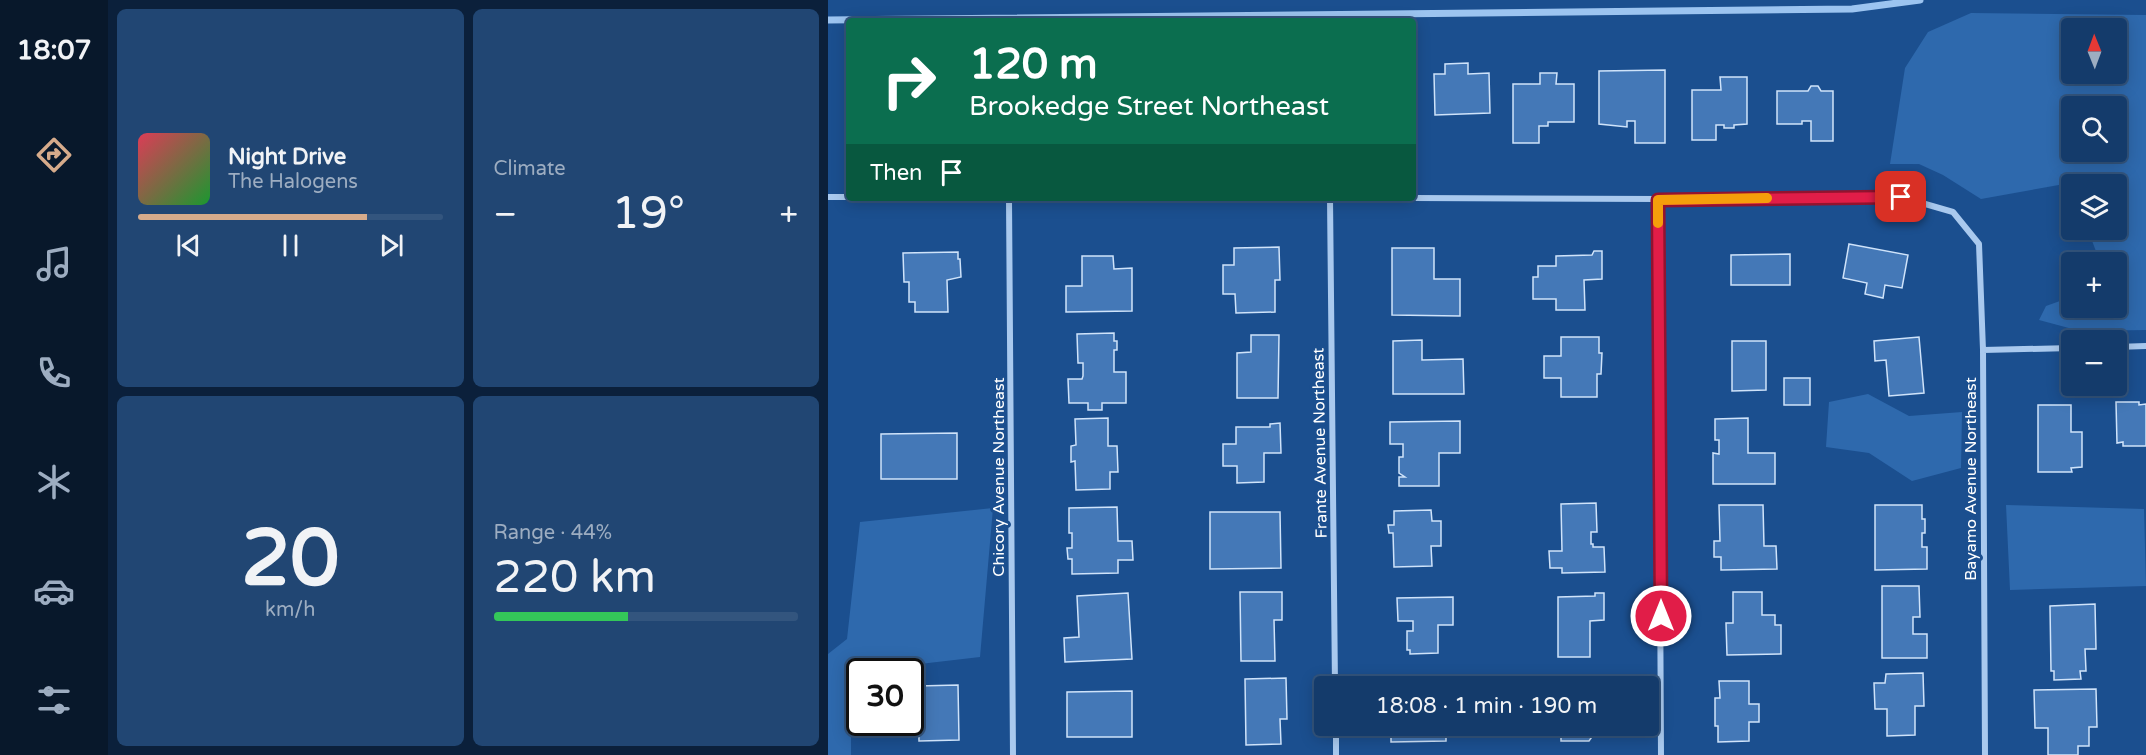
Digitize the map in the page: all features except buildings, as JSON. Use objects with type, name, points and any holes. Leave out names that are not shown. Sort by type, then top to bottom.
[{"type":"street","points":[[828,197],[846,197]]},
{"type":"street","name":"Bayamo Avenue Northeast","points":[[1658,200],[1901,197],[1953,212],[1979,244],[1983,350],[1985,755]]},
{"type":"street","points":[[1416,198],[1658,200],[1661,755]]},
{"type":"street","name":"Chicory Avenue Northeast","points":[[1009,201],[1013,755]]},
{"type":"street","name":"Frante Avenue Northeast","points":[[1330,201],[1335,676]]},
{"type":"street","points":[[2127,347],[2146,346]]},
{"type":"street","points":[[1983,350],[2061,348]]},
{"type":"street","points":[[1336,736],[1336,755]]},
{"type":"shaded area","points":[[1971,13],[2146,15],[2146,330],[2076,330],[2039,320],[2046,306],[2061,301],[2061,318],[2127,318],[2127,252],[2096,252],[2092,240],[2127,240],[2127,174],[2061,174],[2061,185],[1981,199],[1943,175],[1919,164],[1890,164],[1905,68],[1928,32]]},
{"type":"shaded area","points":[[1868,394],[1909,416],[1962,412],[1961,468],[1912,481],[1869,453],[1826,447],[1829,402]]},
{"type":"shaded area","points":[[2006,505],[2144,509],[2146,586],[2010,590]]},
{"type":"shaded area","points":[[993,508],[980,657],[924,664],[924,658],[846,658],[846,736],[851,736],[851,755],[828,755],[828,654],[847,639],[860,522]]},
{"type":"waterway","points":[[1014,18],[1852,9],[1920,0]]},
{"type":"waterway","points":[[828,20],[846,20]]},
{"type":"slow traffic","points":[[1658,223],[1658,200],[1767,198]]},
{"type":"route","points":[[1661,616],[1658,200],[1901,197]]}]
